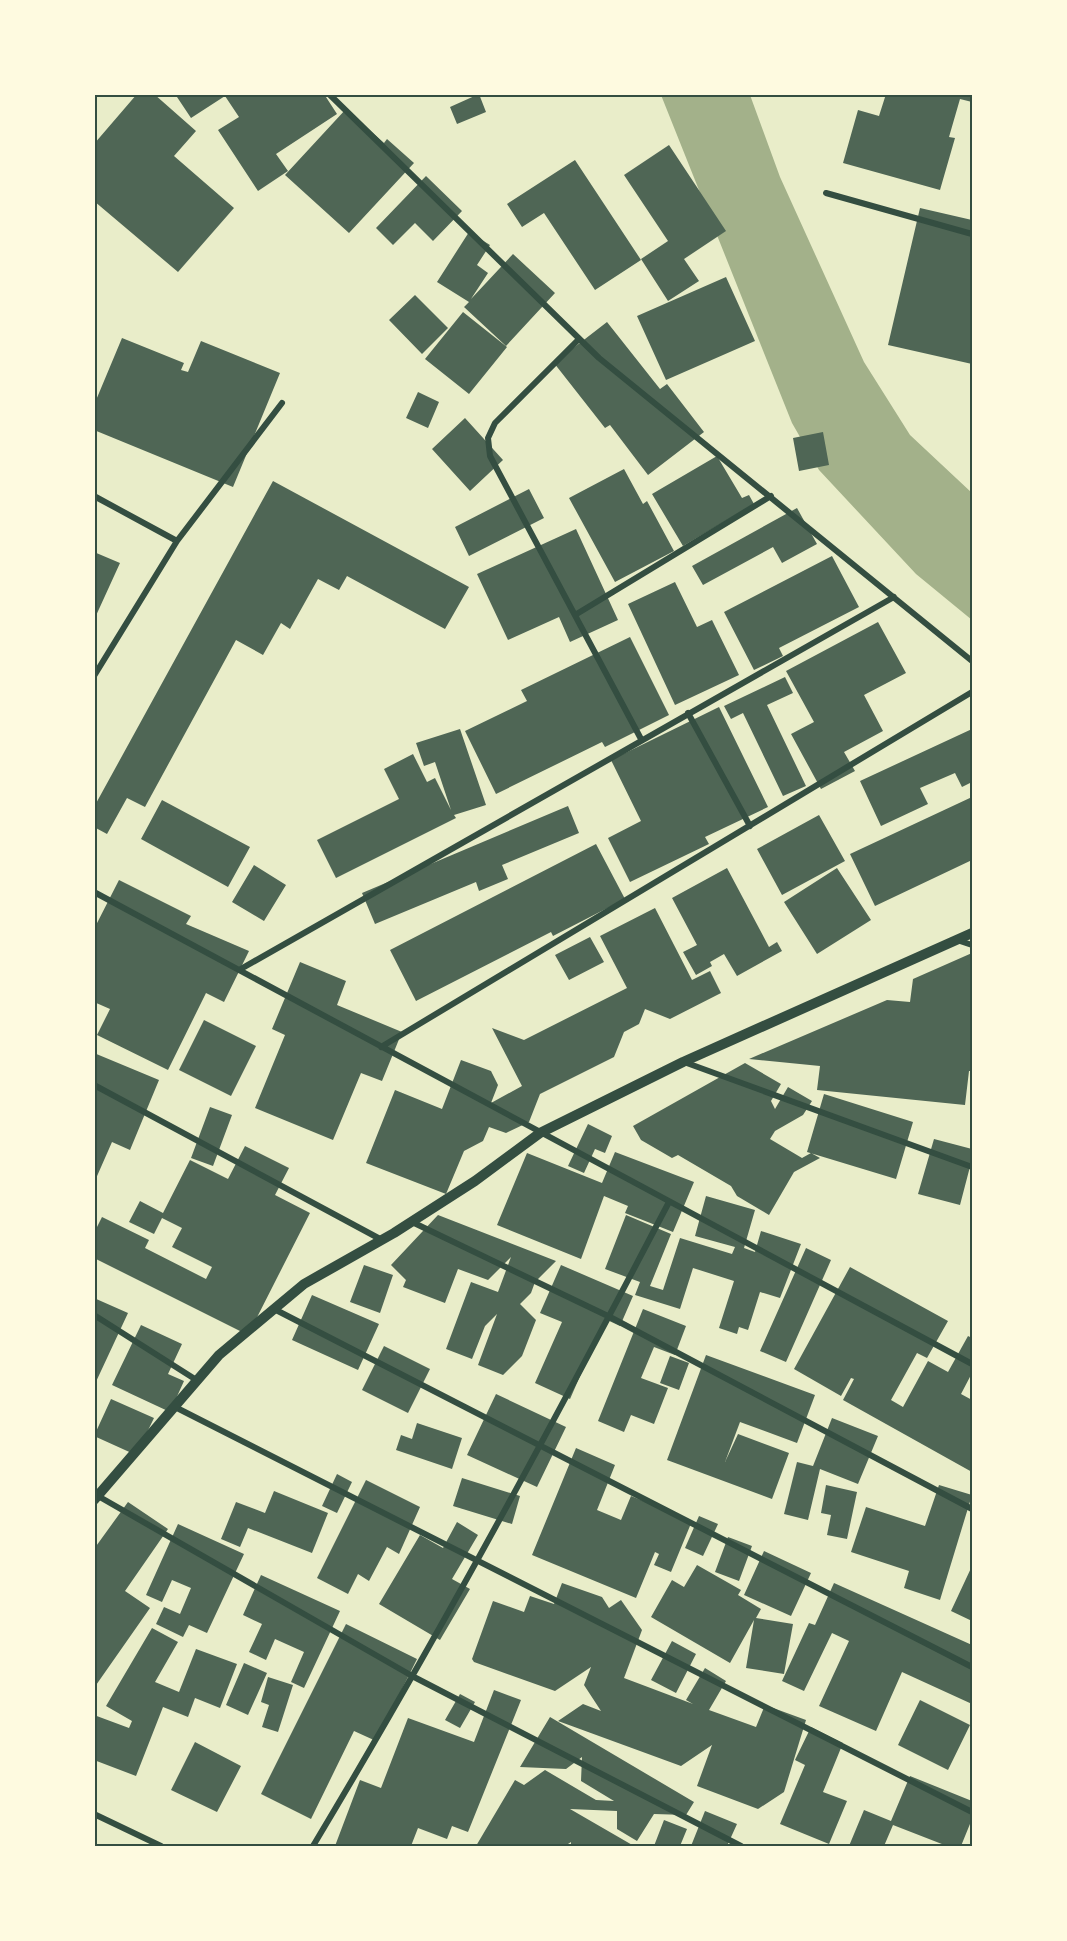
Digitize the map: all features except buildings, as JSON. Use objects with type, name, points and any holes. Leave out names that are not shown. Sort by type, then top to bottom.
[{"type":"street","points":[[329,94],[579,339],[972,661]]},
{"type":"street","points":[[826,193],[972,234]]},
{"type":"street","points":[[579,339],[495,423],[488,438],[490,456],[641,739]]},
{"type":"street","points":[[94,676],[177,541],[282,404]]},
{"type":"street","points":[[94,496],[177,541]]},
{"type":"street","points":[[575,615],[771,496]]},
{"type":"street","points":[[239,970],[641,739],[894,597]]},
{"type":"street","points":[[381,1047],[972,692]]},
{"type":"street","points":[[688,713],[750,826]]},
{"type":"street","points":[[94,891],[972,1364]]},
{"type":"street","points":[[741,1846],[414,1677],[96,1498],[219,1354],[304,1284],[411,1222],[475,1181],[540,1133],[683,1062],[960,941],[972,933]]},
{"type":"street","points":[[960,941],[972,945]]},
{"type":"street","points":[[683,1062],[972,1167]]},
{"type":"street","points":[[94,1085],[382,1240]]},
{"type":"street","points":[[313,1846],[414,1677],[478,1562],[541,1448],[669,1202]]},
{"type":"street","points":[[411,1222],[610,1317],[972,1509]]},
{"type":"street","points":[[274,1309],[541,1448],[972,1667]]},
{"type":"street","points":[[94,1315],[198,1380]]},
{"type":"street","points":[[175,1407],[972,1812]]},
{"type":"street","points":[[94,1814],[161,1846]]},
{"type":"shaded area","points":[[661,95],[750,95],[780,177],[864,362],[910,435],[972,493],[972,620],[916,574],[819,470],[792,423]]}]
